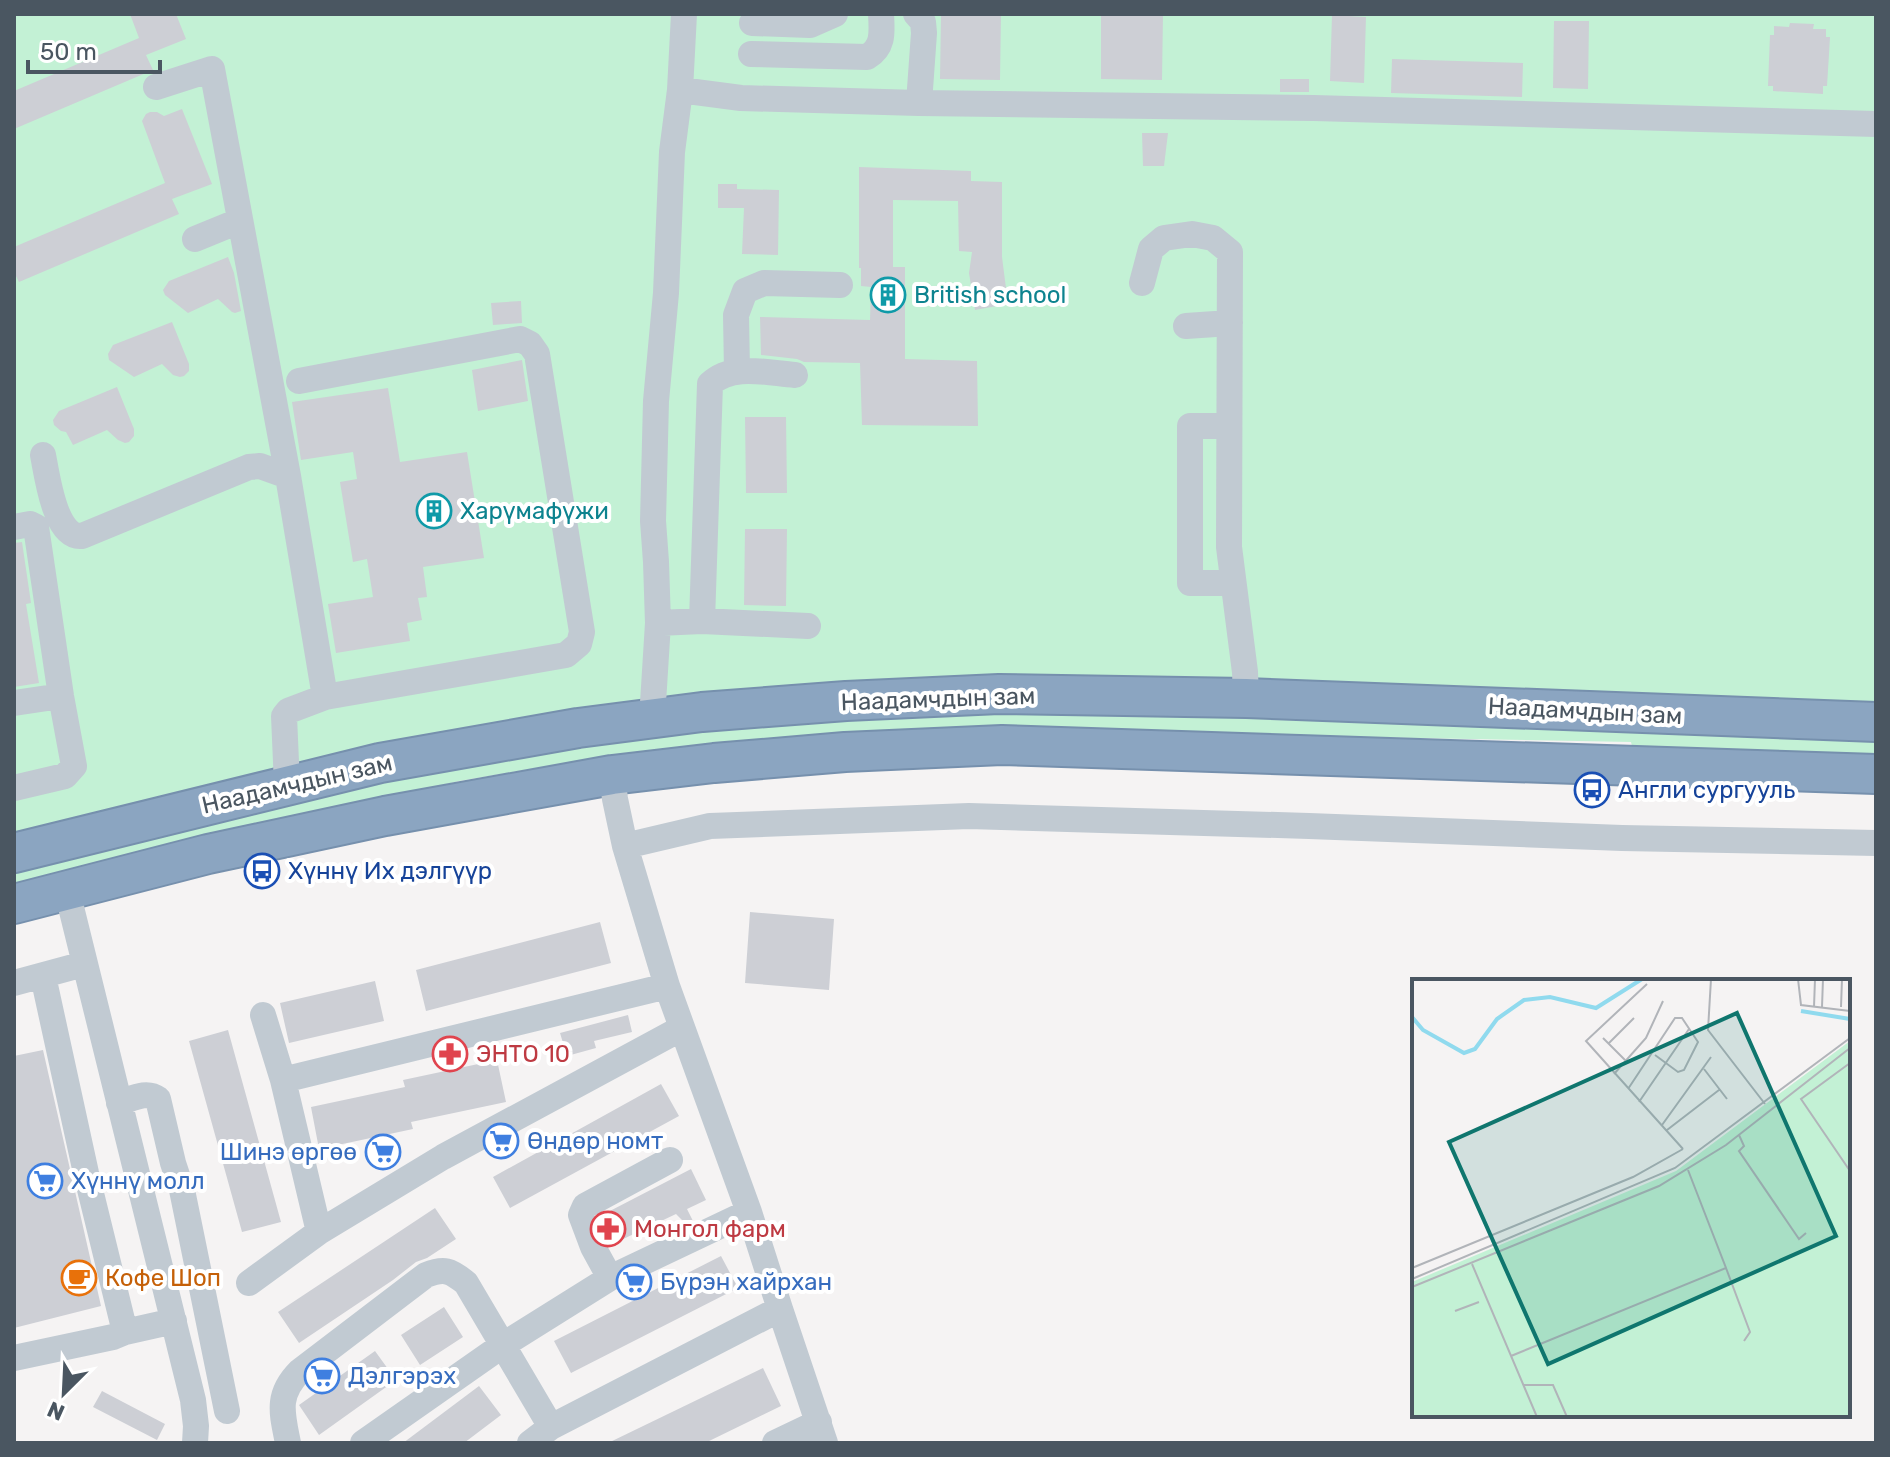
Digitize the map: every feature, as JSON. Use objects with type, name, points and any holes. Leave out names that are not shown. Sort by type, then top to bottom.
[{"type":"highway","name":"Наадамчдын зам","points":[[14,853],[287,785],[411,758],[578,728],[702,712],[846,701],[999,694],[1246,698],[1876,722]]},
{"type":"highway","points":[[1436,758],[1449,752],[1461,737],[1462,726],[1458,718],[1443,705]]},
{"type":"highway","points":[[1634,765],[1627,757],[1625,741],[1634,727],[1651,714]]},
{"type":"highway","name":"Наадамчдын зам","points":[[14,904],[208,854],[371,819],[612,775],[845,752],[1002,745],[1876,774]]},
{"type":"street","points":[[652,719],[658,623],[653,521],[656,401],[684,14]]},
{"type":"street","points":[[752,23],[810,25],[835,14]]},
{"type":"street","points":[[751,54],[867,57],[881,45],[881,14]]},
{"type":"street","points":[[916,14],[923,22],[924,33],[919,103]]},
{"type":"street","points":[[156,87],[212,69],[288,476],[325,697]]},
{"type":"street","points":[[680,90],[741,98],[1314,108],[1876,124]]},
{"type":"street","points":[[195,239],[239,221]]},
{"type":"street","points":[[1142,283],[1151,249],[1164,238],[1192,234],[1213,238],[1230,252],[1229,547],[1246,698]]},
{"type":"street","points":[[737,371],[736,315],[745,291],[764,283],[840,285]]},
{"type":"street","points":[[1186,326],[1230,323]]},
{"type":"street","points":[[287,785],[284,716],[288,711],[325,697],[566,655],[579,644],[582,632],[537,354],[530,344],[520,339],[299,381]]},
{"type":"street","points":[[702,621],[710,384],[717,377],[737,371],[795,375]]},
{"type":"street","points":[[1229,426],[1190,426],[1190,583],[1232,583]]},
{"type":"street","points":[[43,455],[58,515],[75,537],[249,467],[260,466],[288,476]]},
{"type":"street","points":[[14,527],[30,524],[36,527],[74,766],[65,776],[14,788]]},
{"type":"street","points":[[658,623],[702,621],[808,626]]},
{"type":"street","points":[[14,703],[61,696]]},
{"type":"street","points":[[612,775],[625,846],[667,986],[749,1212],[822,1433],[775,1443]]},
{"type":"street","points":[[625,846],[710,826],[969,816],[1622,838],[1876,843]]},
{"type":"street","points":[[67,891],[193,1400],[195,1443]]},
{"type":"street","points":[[14,983],[84,964]]},
{"type":"street","points":[[43,976],[125,1332]]},
{"type":"street","points":[[283,1080],[667,986]]},
{"type":"street","points":[[263,1015],[283,1080],[319,1232]]},
{"type":"street","points":[[249,1283],[319,1232],[443,1157],[682,1028]]},
{"type":"street","points":[[119,1103],[147,1094],[158,1099],[182,1190],[227,1411]]},
{"type":"street","points":[[610,1278],[593,1247],[581,1215],[585,1206],[670,1160]]},
{"type":"street","points":[[363,1443],[503,1345],[610,1278],[749,1212]]},
{"type":"street","points":[[288,1443],[282,1412],[283,1396],[289,1382],[426,1275],[440,1270],[454,1273],[466,1283],[503,1345],[540,1435],[780,1309]]},
{"type":"street","points":[[14,1358],[174,1321]]},
{"type":"green space","points":[[14,14],[1876,14],[1876,754],[1635,748],[1631,742],[973,730],[719,744],[596,758],[459,781],[14,891]]},
{"type":"building","points":[[130,14],[176,14],[186,39],[146,55],[153,70],[14,129],[14,91],[139,38]]},
{"type":"building","points":[[941,14],[1001,14],[1000,80],[940,79]]},
{"type":"building","points":[[1101,14],[1163,14],[1162,80],[1101,79]]},
{"type":"building","points":[[1332,15],[1366,17],[1364,83],[1330,81]]},
{"type":"building","points":[[1554,21],[1589,21],[1588,89],[1553,88]]},
{"type":"building","points":[[1790,23],[1814,24],[1813,29],[1826,29],[1826,37],[1830,37],[1827,86],[1823,86],[1823,94],[1773,91],[1773,86],[1768,86],[1770,35],[1774,35],[1774,26],[1789,27]]},
{"type":"building","points":[[1392,59],[1523,63],[1522,97],[1391,93]]},
{"type":"building","points":[[1280,79],[1309,79],[1309,92],[1280,92]]},
{"type":"building","points":[[182,109],[212,184],[172,199],[179,214],[19,282],[14,272],[14,247],[165,183],[142,121],[150,112],[164,116]]},
{"type":"building","points":[[1142,133],[1168,133],[1164,166],[1143,166]]},
{"type":"building","name":"British school","points":[[859,167],[971,171],[971,181],[1002,182],[1002,257],[1008,304],[975,310],[969,273],[972,252],[959,251],[958,201],[893,200],[893,267],[905,267],[905,359],[977,361],[978,426],[862,425],[860,363],[804,362],[761,355],[760,317],[870,320],[871,287],[861,286],[859,268]]},
{"type":"building","points":[[718,184],[737,184],[737,189],[779,190],[778,255],[742,254],[744,208],[718,208]]},
{"type":"building","points":[[228,257],[241,311],[232,312],[218,299],[188,313],[165,295],[163,290],[169,281]]},
{"type":"building","points":[[521,301],[522,323],[493,325],[491,303]]},
{"type":"building","points":[[172,322],[189,364],[189,371],[184,376],[173,375],[162,364],[134,377],[109,360],[108,354],[113,345]]},
{"type":"building","points":[[522,360],[528,401],[478,411],[472,370]]},
{"type":"building","points":[[117,387],[134,429],[134,436],[129,442],[118,440],[107,430],[73,445],[66,432],[54,425],[53,420],[59,411]]},
{"type":"building","points":[[388,388],[400,462],[467,452],[484,558],[423,567],[427,597],[418,598],[422,620],[407,623],[410,641],[336,653],[328,604],[373,597],[367,559],[353,562],[340,482],[357,479],[353,452],[301,460],[292,402]]},
{"type":"building","points":[[745,417],[786,417],[787,493],[746,493]]},
{"type":"building","points":[[745,529],[787,529],[786,606],[744,605]]},
{"type":"building","points":[[22,542],[31,603],[26,604],[39,683],[14,687],[14,543]]},
{"type":"building","points":[[750,912],[834,919],[829,990],[745,983]]},
{"type":"building","points":[[600,922],[611,963],[426,1011],[416,970]]},
{"type":"building","points":[[375,981],[384,1021],[289,1043],[280,1003]]},
{"type":"building","points":[[628,1015],[632,1032],[594,1041],[596,1048],[567,1056],[560,1033]]},
{"type":"building","points":[[228,1030],[281,1222],[242,1232],[189,1041]]},
{"type":"building","name":"Хүннү молл","points":[[43,1050],[101,1306],[14,1328],[14,1056]]},
{"type":"building","points":[[497,1060],[506,1102],[411,1122],[413,1129],[319,1149],[311,1107],[405,1087],[403,1080]]},
{"type":"building","points":[[661,1084],[679,1116],[510,1208],[493,1177]]},
{"type":"building","points":[[691,1169],[706,1200],[687,1209],[693,1221],[686,1224],[676,1214],[619,1241],[606,1213]]},
{"type":"building","points":[[435,1208],[456,1239],[416,1262],[299,1343],[278,1312]]},
{"type":"building","points":[[721,1256],[738,1288],[571,1373],[554,1341]]},
{"type":"building","points":[[444,1307],[463,1337],[420,1365],[401,1335]]},
{"type":"building","points":[[375,1351],[396,1380],[319,1435],[299,1405]]},
{"type":"building","points":[[763,1368],[781,1406],[705,1443],[608,1443]]},
{"type":"building","points":[[479,1386],[501,1415],[464,1443],[403,1443]]},
{"type":"building","points":[[102,1391],[165,1424],[157,1440],[93,1407]]},
{"type":"place","name":"British school","points":[[888,295]]},
{"type":"place","name":"Харүмафүжи","points":[[434,511]]},
{"type":"place","name":"Англи сургууль","points":[[1592,790]]},
{"type":"place","name":"Хүннү Их дэлгүүр","points":[[262,871]]},
{"type":"place","name":"ЭНТО 10","points":[[450,1054]]},
{"type":"place","name":"Өндөр номт","points":[[501,1141]]},
{"type":"place","name":"Шинэ өргөө","points":[[383,1152]]},
{"type":"place","name":"Хүннү молл","points":[[45,1181]]},
{"type":"place","name":"Монгол фарм","points":[[608,1229]]},
{"type":"place","name":"Кофе Шоп","points":[[79,1278]]},
{"type":"place","name":"Бүрэн хайрхан","points":[[634,1282]]},
{"type":"place","name":"Дэлгэрэх","points":[[322,1376]]}]
